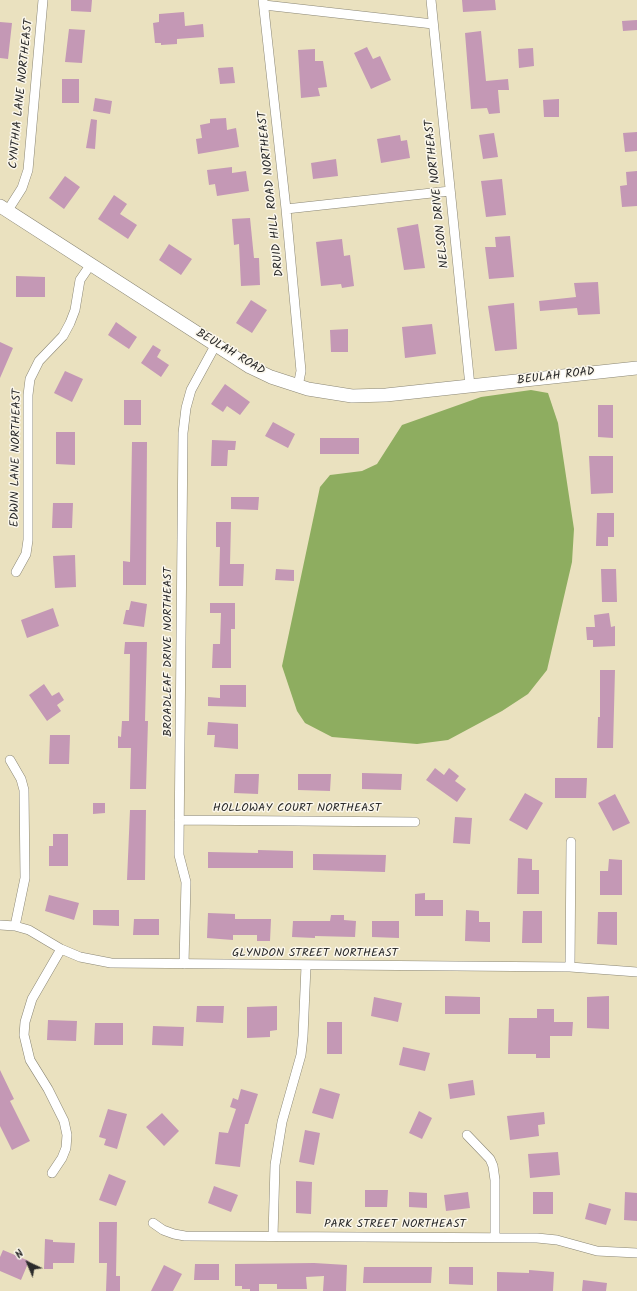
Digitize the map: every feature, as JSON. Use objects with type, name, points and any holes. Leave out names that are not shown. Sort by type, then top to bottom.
[{"type":"main road","name":"BEULAH ROAD","points":[[4,208],[215,346],[250,367],[271,377],[320,392],[352,396],[386,395],[637,368]]},
{"type":"street","name":"CYNTHIA LANE NORTHEAST","points":[[4,208],[22,188],[28,170],[43,0]]},
{"type":"street","name":"NELSON DRIVE NORTHEAST","points":[[431,0],[470,386]]},
{"type":"street","points":[[264,2],[433,24]]},
{"type":"street","name":"DRUID HILL ROAD NORTHEAST","points":[[264,2],[286,209],[301,371],[298,386]]},
{"type":"street","points":[[286,209],[450,192]]},
{"type":"street","name":"EDWIN LANE NORTHEAST","points":[[16,572],[26,554],[28,540],[28,395],[30,380],[39,361],[63,336],[70,323],[75,310],[80,280],[91,264]]},
{"type":"street","name":"BROADLEAF DRIVE NORTHEAST","points":[[184,964],[186,882],[179,856],[182,433],[186,408],[191,390],[215,346]]},
{"type":"street","points":[[10,760],[21,779],[24,790],[26,878],[15,926]]},
{"type":"street","name":"HOLLOWAY COURT NORTHEAST","points":[[179,820],[415,822]]},
{"type":"street","points":[[570,967],[571,842]]},
{"type":"street","name":"GLYNDON STREET NORTHEAST","points":[[0,924],[29,930],[61,949],[80,957],[99,962],[306,966],[570,967],[637,972]]},
{"type":"street","points":[[52,1173],[62,1158],[66,1148],[67,1135],[60,1110],[30,1060],[24,1035],[25,1022],[32,999],[61,949]]},
{"type":"street","points":[[273,1236],[275,1165],[282,1122],[301,1055],[306,966]]},
{"type":"street","points":[[467,1135],[490,1159],[493,1166],[495,1180],[495,1238]]},
{"type":"street","name":"PARK STREET NORTHEAST","points":[[154,1223],[163,1230],[185,1236],[495,1238],[556,1240],[597,1251],[637,1253]]},
{"type":"green space","points":[[531,390],[548,393],[558,423],[574,529],[572,562],[547,670],[528,694],[502,711],[448,740],[417,744],[332,737],[305,723],[297,711],[282,666],[320,487],[330,475],[362,471],[377,464],[402,425],[481,397]]},
{"type":"building","points":[[71,0],[92,0],[91,12],[71,11]]},
{"type":"building","points":[[462,0],[495,0],[496,10],[463,12]]},
{"type":"building","points":[[184,12],[185,26],[203,24],[204,37],[177,39],[177,44],[161,45],[161,43],[155,43],[153,23],[159,22],[159,14]]},
{"type":"building","points":[[637,20],[637,30],[623,31],[622,21]]},
{"type":"building","points":[[0,22],[12,23],[8,59],[0,58]]},
{"type":"building","points":[[69,29],[85,30],[82,63],[65,62]]},
{"type":"building","points":[[481,31],[486,81],[508,79],[509,90],[498,90],[500,113],[489,114],[487,108],[471,109],[465,33]]},
{"type":"building","points":[[367,47],[373,59],[380,56],[391,80],[371,89],[354,53]]},
{"type":"building","points":[[533,48],[534,66],[519,68],[518,49]]},
{"type":"building","points":[[315,49],[315,61],[323,61],[327,87],[318,88],[320,96],[301,98],[298,50]]},
{"type":"building","points":[[233,67],[235,83],[220,84],[218,68]]},
{"type":"building","points":[[62,79],[79,79],[79,103],[62,103]]},
{"type":"building","points":[[95,98],[112,101],[110,114],[93,111]]},
{"type":"building","points":[[559,99],[559,117],[544,117],[543,100]]},
{"type":"building","points":[[226,118],[227,130],[236,128],[239,147],[198,154],[196,139],[202,138],[200,125],[210,123],[210,119]]},
{"type":"building","points":[[91,119],[97,120],[95,149],[86,148]]},
{"type":"building","points":[[637,132],[637,151],[625,152],[623,133]]},
{"type":"building","points":[[494,133],[498,157],[483,159],[479,135]]},
{"type":"building","points":[[400,135],[401,141],[407,140],[410,158],[381,163],[377,139]]},
{"type":"building","points":[[336,159],[338,176],[313,179],[311,163]]},
{"type":"building","points":[[232,167],[232,173],[246,171],[249,191],[217,196],[215,184],[209,185],[207,170]]},
{"type":"building","points":[[637,171],[637,206],[622,207],[620,186],[627,185],[626,172]]},
{"type":"building","points":[[65,176],[80,187],[64,209],[49,198]]},
{"type":"building","points":[[502,179],[506,215],[486,217],[481,181]]},
{"type":"building","points":[[114,195],[127,204],[120,214],[137,225],[128,239],[98,219]]},
{"type":"building","points":[[250,218],[254,258],[259,258],[260,285],[241,286],[239,244],[234,245],[232,219]]},
{"type":"building","points":[[418,224],[425,268],[404,270],[397,228]]},
{"type":"building","points":[[510,236],[514,277],[489,279],[485,247],[496,247],[495,237]]},
{"type":"building","points":[[342,239],[344,256],[350,255],[354,286],[342,288],[341,284],[321,286],[316,242]]},
{"type":"building","points":[[169,244],[192,259],[181,275],[159,260]]},
{"type":"building","points":[[16,276],[45,277],[45,297],[16,297]]},
{"type":"building","points":[[598,282],[600,314],[578,315],[577,308],[540,311],[539,301],[576,297],[574,283]]},
{"type":"building","points":[[251,300],[267,310],[252,333],[236,323]]},
{"type":"building","points":[[514,303],[517,349],[495,351],[488,306]]},
{"type":"building","points":[[116,322],[137,337],[129,349],[108,335]]},
{"type":"building","points":[[432,324],[436,354],[405,358],[402,327]]},
{"type":"building","points":[[348,329],[348,352],[331,352],[330,330]]},
{"type":"building","points":[[0,342],[13,348],[0,378]]},
{"type":"building","points":[[153,345],[161,350],[157,357],[169,365],[161,377],[141,363]]},
{"type":"building","points":[[65,371],[83,379],[72,402],[54,393]]},
{"type":"building","points":[[225,384],[250,402],[240,415],[227,406],[223,412],[211,404]]},
{"type":"building","points":[[124,400],[141,400],[141,425],[124,425]]},
{"type":"building","points":[[598,405],[613,405],[613,438],[598,437]]},
{"type":"building","points":[[273,422],[295,434],[288,448],[265,436]]},
{"type":"building","points":[[56,432],[75,432],[75,465],[56,464]]},
{"type":"building","points":[[320,438],[359,438],[359,454],[320,454]]},
{"type":"building","points":[[212,440],[236,441],[235,450],[228,450],[227,466],[211,466]]},
{"type":"building","points":[[132,442],[147,442],[146,585],[123,585],[123,561],[130,562]]},
{"type":"building","points":[[589,456],[613,456],[613,493],[591,494]]},
{"type":"building","points":[[231,497],[259,497],[258,510],[231,509]]},
{"type":"building","points":[[53,503],[73,503],[72,528],[52,528]]},
{"type":"building","points":[[597,513],[614,513],[614,537],[608,537],[608,546],[596,546]]},
{"type":"building","points":[[216,522],[231,522],[230,564],[244,564],[243,586],[219,586],[220,547],[216,547]]},
{"type":"building","points":[[75,555],[76,587],[55,588],[53,556]]},
{"type":"building","points":[[276,569],[294,570],[294,581],[275,580]]},
{"type":"building","points":[[601,569],[616,569],[617,602],[602,602]]},
{"type":"building","points":[[131,601],[147,604],[144,627],[123,624],[126,610],[129,610]]},
{"type":"building","points":[[210,603],[235,603],[235,629],[231,629],[231,668],[212,668],[213,644],[220,644],[221,613],[210,613]]},
{"type":"building","points":[[53,608],[59,626],[27,638],[21,620]]},
{"type":"building","points":[[609,613],[611,627],[615,626],[615,646],[593,647],[593,640],[587,640],[586,627],[595,627],[594,615]]},
{"type":"building","points":[[125,642],[147,642],[145,721],[148,721],[146,789],[130,789],[131,748],[118,748],[118,736],[121,737],[122,721],[129,721],[130,654],[124,654]]},
{"type":"building","points":[[600,670],[615,670],[613,748],[597,748],[598,717],[600,717]]},
{"type":"building","points":[[44,684],[52,696],[59,692],[64,700],[57,705],[61,711],[47,721],[29,695]]},
{"type":"building","points":[[220,685],[246,685],[246,707],[208,706],[208,697],[220,698]]},
{"type":"building","points":[[208,722],[238,724],[238,749],[214,747],[215,735],[207,735]]},
{"type":"building","points":[[50,735],[70,735],[69,764],[49,764]]},
{"type":"building","points":[[435,768],[444,775],[449,768],[459,776],[455,781],[466,789],[457,802],[426,780]]},
{"type":"building","points":[[362,773],[402,774],[401,790],[362,789]]},
{"type":"building","points":[[235,774],[259,774],[258,794],[234,793]]},
{"type":"building","points":[[298,774],[331,774],[330,791],[298,790]]},
{"type":"building","points":[[555,778],[587,778],[586,798],[555,798]]},
{"type":"building","points":[[525,793],[543,803],[527,830],[509,820]]},
{"type":"building","points":[[615,794],[630,823],[613,831],[598,803]]},
{"type":"building","points":[[93,803],[105,803],[105,813],[93,814]]},
{"type":"building","points":[[130,810],[146,810],[145,880],[127,880]]},
{"type":"building","points":[[455,817],[472,818],[470,844],[453,843]]},
{"type":"building","points":[[53,834],[68,834],[68,866],[49,866],[49,846],[53,846]]},
{"type":"building","points":[[258,850],[293,851],[293,868],[208,868],[208,852],[258,853]]},
{"type":"building","points":[[313,854],[386,855],[385,872],[313,870]]},
{"type":"building","points":[[518,858],[532,859],[532,870],[539,870],[539,894],[517,894]]},
{"type":"building","points":[[609,859],[622,860],[622,895],[600,895],[600,871],[608,871]]},
{"type":"building","points":[[425,893],[425,900],[443,900],[443,916],[415,916],[415,894]]},
{"type":"building","points":[[49,895],[79,903],[74,920],[45,911]]},
{"type":"building","points":[[93,910],[119,910],[119,926],[93,925]]},
{"type":"building","points":[[466,910],[479,911],[479,922],[490,922],[490,942],[465,941]]},
{"type":"building","points":[[523,911],[542,911],[542,943],[522,943]]},
{"type":"building","points":[[598,912],[617,912],[617,945],[597,944]]},
{"type":"building","points":[[208,913],[235,914],[235,919],[271,919],[270,941],[257,941],[257,935],[233,935],[233,940],[207,938]]},
{"type":"building","points":[[331,915],[344,915],[344,920],[356,921],[355,937],[292,937],[293,921],[330,921]]},
{"type":"building","points":[[134,919],[159,919],[159,935],[133,935]]},
{"type":"building","points":[[372,921],[399,921],[399,938],[372,937]]},
{"type":"building","points":[[445,996],[480,997],[480,1014],[445,1014]]},
{"type":"building","points":[[609,996],[609,1029],[587,1028],[587,997]]},
{"type":"building","points":[[374,997],[402,1003],[398,1022],[371,1016]]},
{"type":"building","points":[[197,1006],[224,1006],[223,1023],[196,1022]]},
{"type":"building","points":[[277,1006],[277,1030],[270,1031],[270,1037],[247,1038],[247,1007]]},
{"type":"building","points":[[537,1009],[554,1009],[554,1022],[573,1022],[572,1036],[550,1036],[550,1058],[536,1058],[536,1054],[508,1054],[509,1018],[537,1018]]},
{"type":"building","points":[[48,1020],[77,1021],[76,1041],[47,1040]]},
{"type":"building","points":[[327,1022],[342,1022],[342,1054],[327,1054]]},
{"type":"building","points":[[95,1023],[123,1023],[123,1045],[94,1045]]},
{"type":"building","points":[[153,1026],[184,1027],[183,1046],[152,1045]]},
{"type":"building","points":[[403,1047],[430,1053],[425,1071],[399,1065]]},
{"type":"building","points":[[0,1070],[14,1099],[10,1101],[30,1141],[12,1150],[0,1126]]},
{"type":"building","points":[[473,1080],[475,1095],[450,1099],[448,1084]]},
{"type":"building","points":[[320,1088],[340,1094],[333,1119],[312,1113]]},
{"type":"building","points":[[241,1089],[258,1094],[248,1124],[245,1124],[240,1167],[215,1164],[219,1132],[228,1133],[236,1109],[230,1107],[233,1098],[238,1100]]},
{"type":"building","points":[[108,1109],[127,1114],[117,1149],[104,1145],[106,1139],[99,1137]]},
{"type":"building","points":[[419,1111],[432,1118],[422,1139],[409,1133]]},
{"type":"building","points":[[544,1112],[545,1124],[538,1125],[539,1136],[510,1140],[507,1116]]},
{"type":"building","points":[[162,1113],[179,1131],[164,1146],[146,1127]]},
{"type":"building","points":[[305,1130],[320,1133],[314,1165],[299,1162]]},
{"type":"building","points":[[558,1152],[560,1175],[530,1178],[528,1154]]},
{"type":"building","points":[[109,1174],[126,1181],[116,1206],[99,1200]]},
{"type":"building","points":[[296,1181],[312,1182],[311,1214],[296,1213]]},
{"type":"building","points":[[214,1186],[238,1195],[231,1212],[208,1203]]},
{"type":"building","points":[[365,1190],[388,1190],[387,1207],[365,1207]]},
{"type":"building","points":[[409,1192],[427,1193],[427,1208],[409,1207]]},
{"type":"building","points":[[468,1192],[470,1208],[446,1211],[444,1195]]},
{"type":"building","points":[[533,1192],[553,1192],[553,1214],[533,1214]]},
{"type":"building","points":[[625,1192],[637,1193],[637,1221],[624,1220]]},
{"type":"building","points":[[589,1203],[611,1209],[606,1225],[585,1219]]},
{"type":"building","points":[[99,1222],[117,1222],[116,1276],[120,1276],[120,1291],[106,1291],[107,1263],[99,1263]]},
{"type":"building","points":[[45,1239],[53,1240],[53,1242],[75,1243],[74,1263],[53,1263],[53,1269],[44,1269]]},
{"type":"building","points":[[3,1250],[29,1261],[21,1280],[0,1271],[0,1257]]},
{"type":"building","points":[[314,1263],[347,1265],[346,1291],[323,1291],[324,1276],[306,1277],[307,1289],[277,1289],[277,1284],[259,1284],[259,1291],[250,1291],[250,1289],[242,1289],[242,1286],[235,1286],[235,1264]]},
{"type":"building","points":[[195,1264],[219,1264],[219,1280],[194,1280]]},
{"type":"building","points":[[164,1265],[182,1274],[173,1291],[151,1291]]},
{"type":"building","points":[[364,1267],[432,1267],[431,1283],[363,1283]]},
{"type":"building","points":[[449,1267],[473,1267],[473,1285],[449,1284]]},
{"type":"building","points":[[529,1270],[554,1272],[553,1291],[497,1291],[497,1272],[529,1273]]},
{"type":"building","points":[[583,1280],[607,1283],[606,1291],[582,1291]]}]
